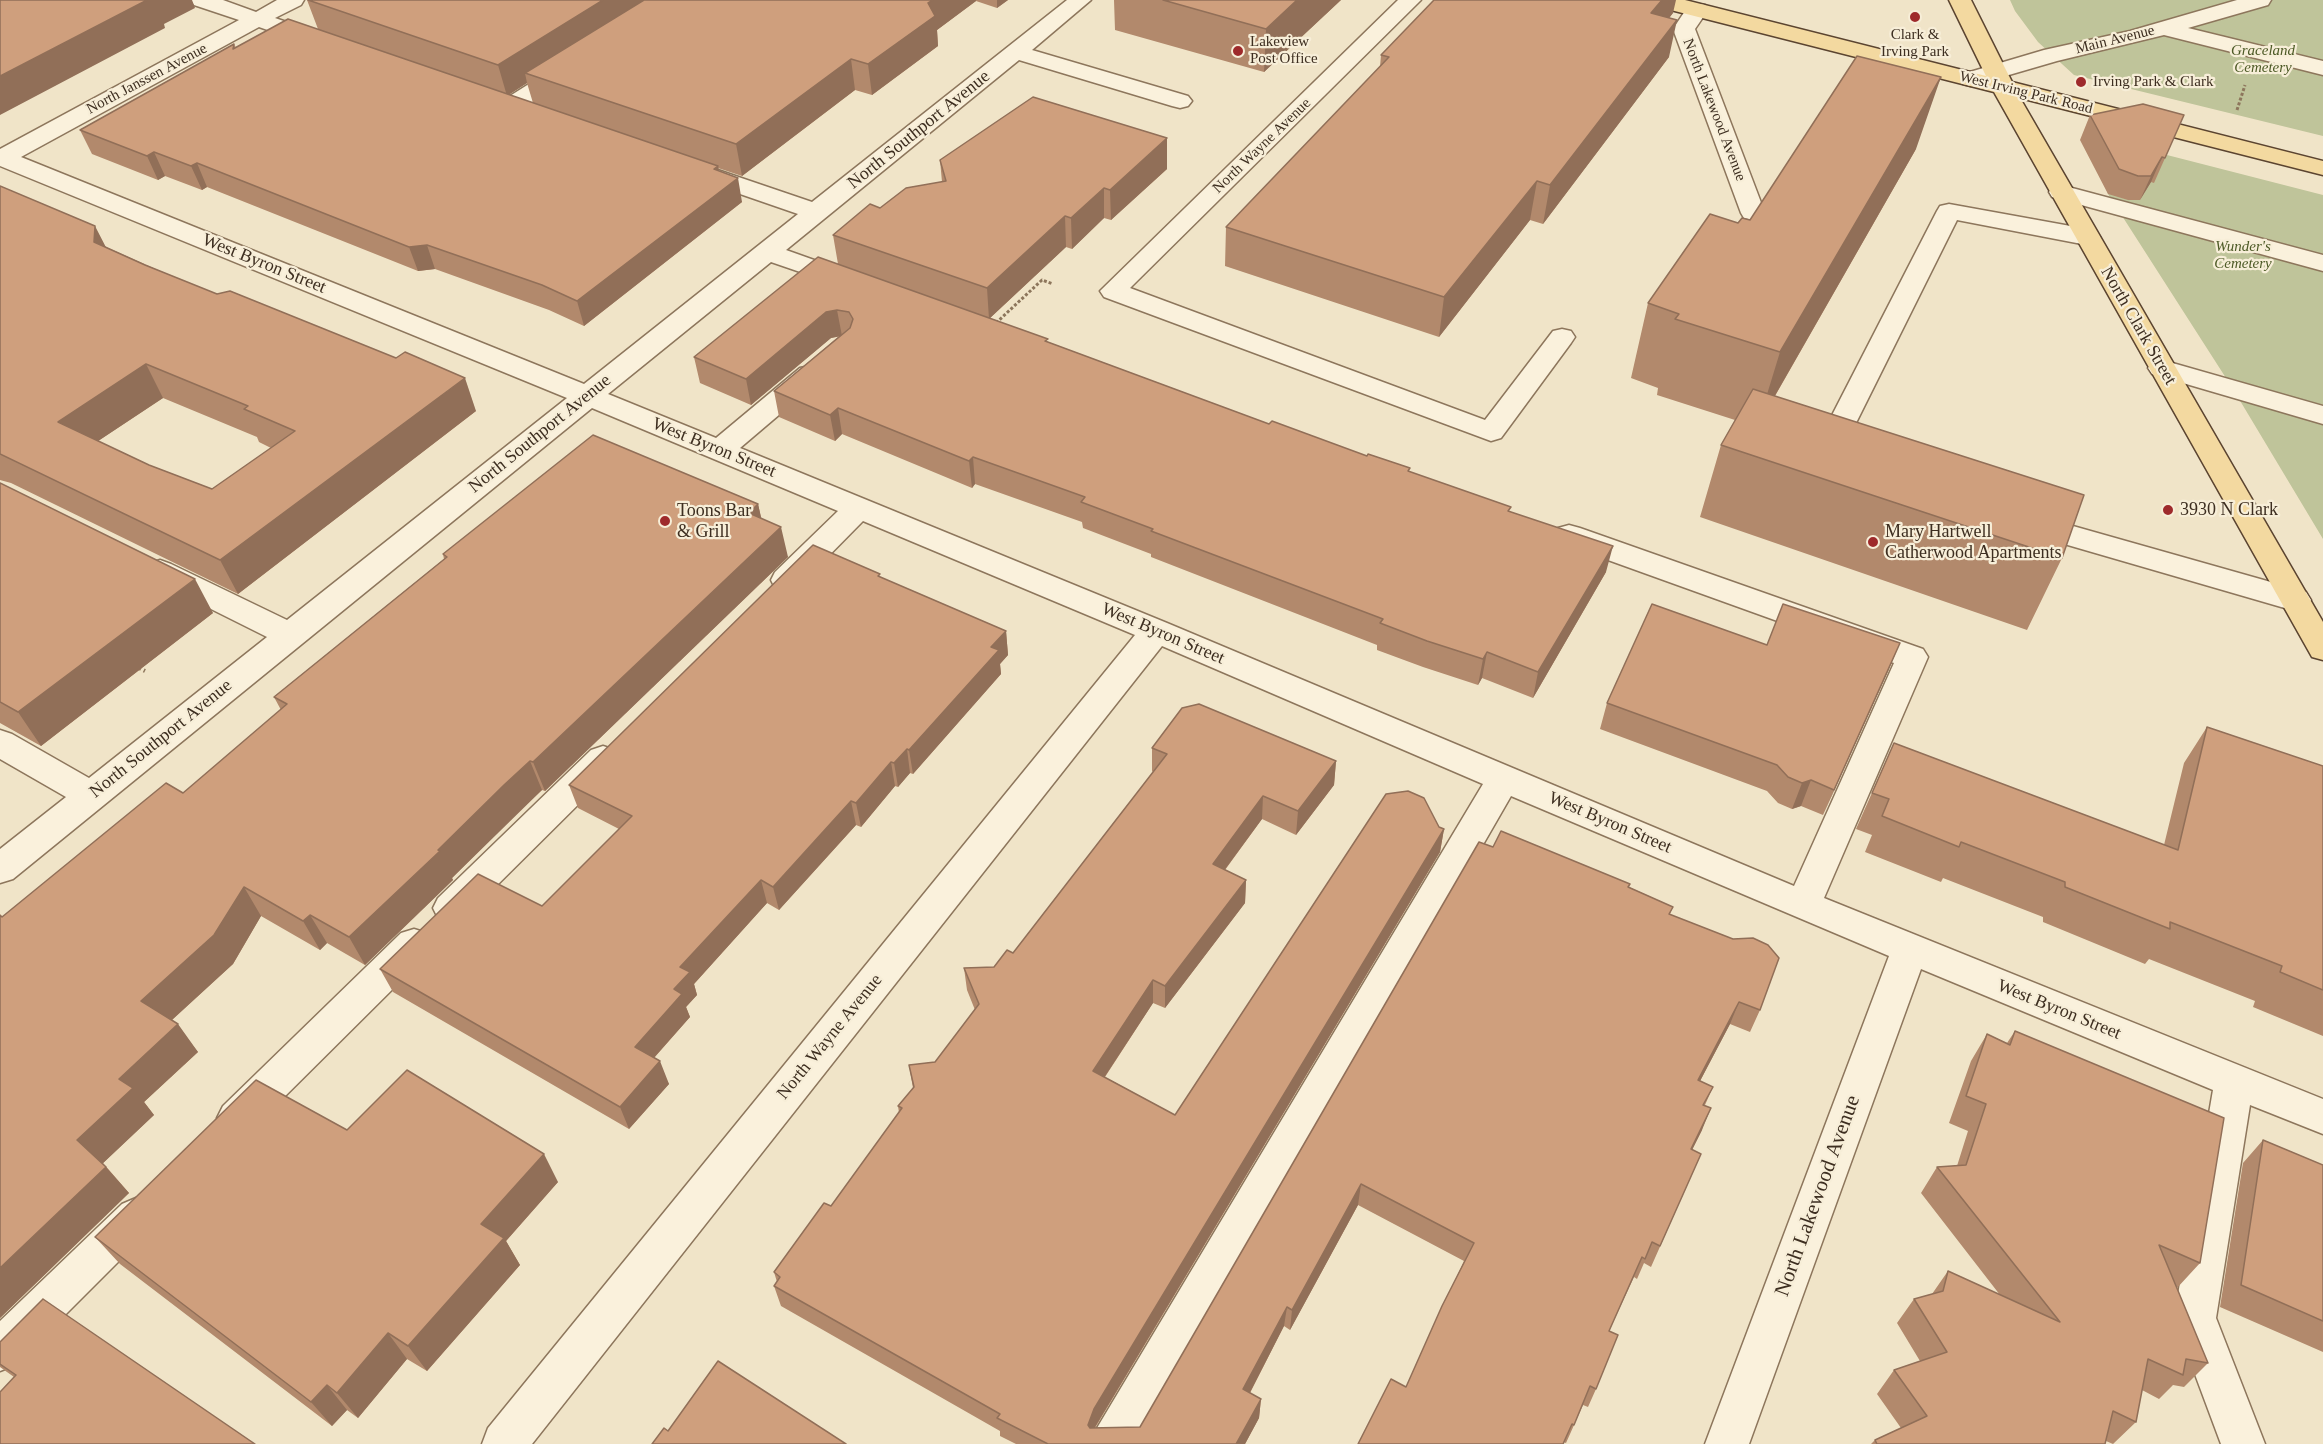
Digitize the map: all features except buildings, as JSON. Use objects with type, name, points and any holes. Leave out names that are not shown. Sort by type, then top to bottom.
[{"type":"main road","name":"West Irving Park Road","points":[[1659,0],[1971,79],[1998,79],[2323,168]]},
{"type":"main road","name":"North Clark Street","points":[[1960,0],[1998,79],[2061,192],[2323,649]]},
{"type":"street","points":[[202,0],[344,49]]},
{"type":"street","name":"North Janssen Avenue","points":[[1,158],[293,0]]},
{"type":"street","name":"North Southport Avenue","points":[[0,869],[1079,0]]},
{"type":"street","name":"North Wayne Avenue","points":[[1410,0],[1113,291],[1491,432],[1562,337]]},
{"type":"street","name":"Main Avenue","points":[[1998,79],[2260,0]]},
{"type":"street","name":"North Lakewood Avenue","points":[[1696,10],[1684,29],[1753,213]]},
{"type":"street","points":[[2162,28],[2323,68]]},
{"type":"street","points":[[1016,52],[1180,101]]},
{"type":"street","points":[[510,106],[589,56]]},
{"type":"street","points":[[488,99],[532,114]]},
{"type":"street","name":"West Byron Street","points":[[1,158],[720,450],[1156,631],[1803,905],[2323,1117]]},
{"type":"street","points":[[675,164],[816,212]]},
{"type":"street","points":[[2061,192],[2323,263]]},
{"type":"street","points":[[1874,477],[1845,451],[1841,425],[1949,211],[2087,237]]},
{"type":"street","points":[[767,252],[877,290]]},
{"type":"street","points":[[720,450],[833,354]]},
{"type":"street","points":[[2162,368],[2323,415]]},
{"type":"street","points":[[761,604],[859,508]]},
{"type":"street","points":[[2000,514],[2182,569],[2295,600]]},
{"type":"street","points":[[1540,525],[1912,657],[1803,905]]},
{"type":"street","points":[[136,559],[290,635]]},
{"type":"street","name":"North Wayne Avenue","points":[[504,1444],[1156,631]]},
{"type":"street","points":[[214,1140],[624,738]]},
{"type":"street","points":[[0,743],[91,795]]},
{"type":"street","points":[[1113,1444],[1504,778]]},
{"type":"street","name":"North Lakewood Avenue","points":[[1727,1444],[1910,948]]},
{"type":"street","points":[[2234,1082],[2195,1318],[2243,1444]]},
{"type":"street","points":[[0,1350],[162,1191]]},
{"type":"path","points":[[989,330],[1042,280],[1053,284]]},
{"type":"path","points":[[134,666],[145,671]]},
{"type":"green space","name":"Graceland Cemetery","points":[[2010,0],[2323,0],[2323,136],[2074,75],[2038,42],[2015,11]]},
{"type":"green space","name":"Wunder's Cemetery","points":[[2090,147],[2167,155],[2323,195],[2323,539],[2233,389],[2108,194]]},
{"type":"place","name":"Clark & Irving Park","points":[[1915,17]]},
{"type":"place","name":"Lakeview Post Office","points":[[1238,51]]},
{"type":"place","name":"Irving Park & Clark","points":[[2081,82]]},
{"type":"place","name":"3930 N Clark","points":[[2168,510]]},
{"type":"place","name":"Toons Bar & Grill","points":[[665,521]]},
{"type":"place","name":"Mary Hartwell Catherwood Apartments","points":[[1873,542]]}]
